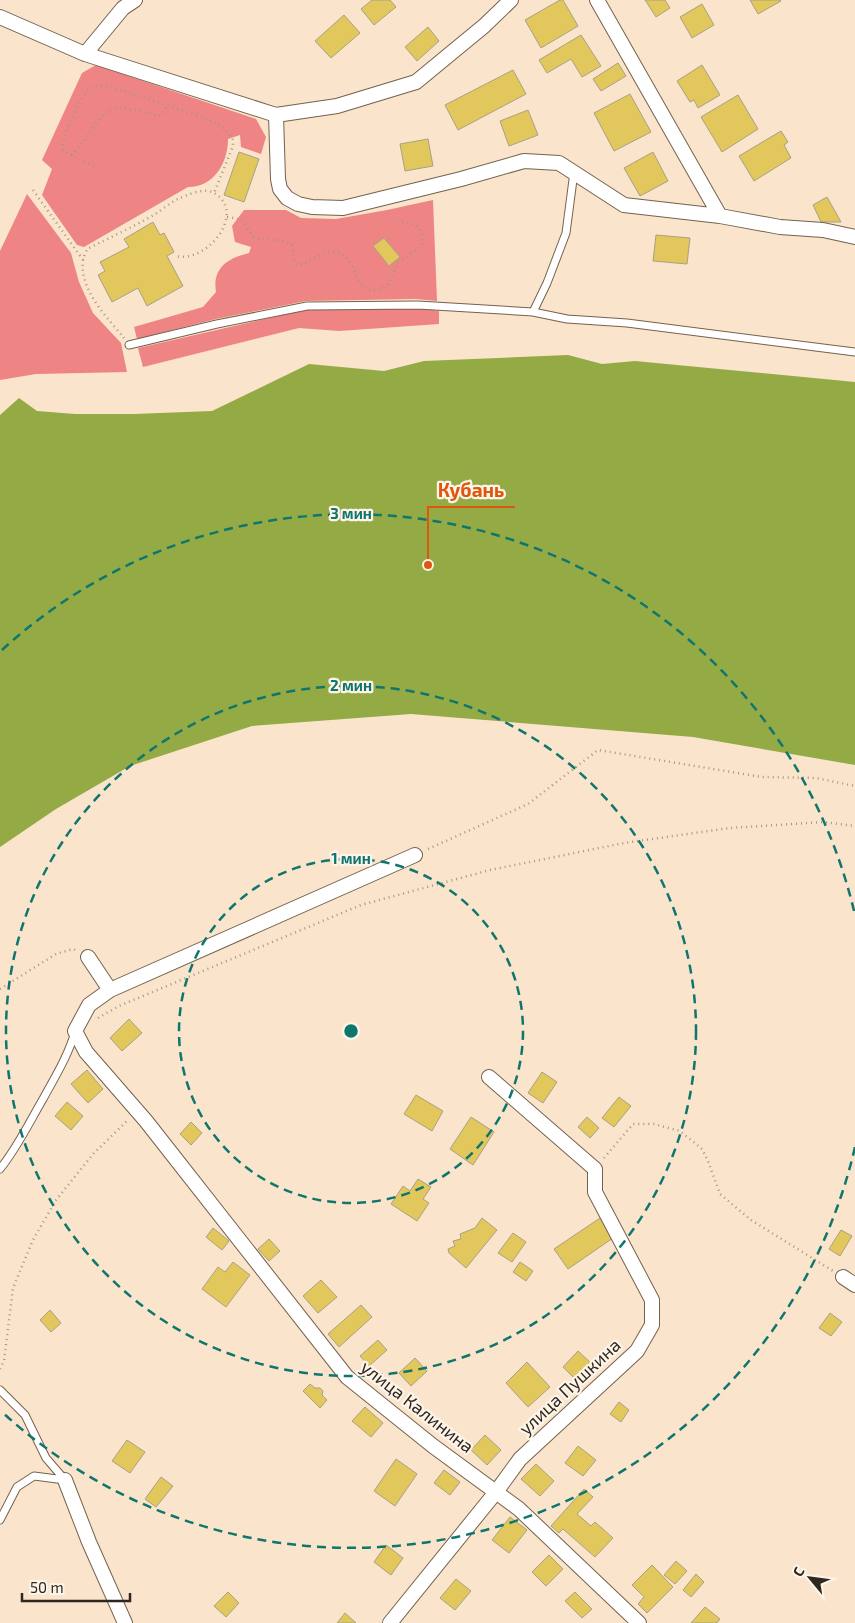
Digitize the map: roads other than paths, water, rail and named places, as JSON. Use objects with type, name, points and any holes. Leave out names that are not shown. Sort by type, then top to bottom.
[{"type":"street","points":[[85,54],[123,8],[135,0]]},
{"type":"street","points":[[0,17],[85,54],[276,115],[337,106],[416,82],[484,26],[511,0]]},
{"type":"street","points":[[597,0],[720,216]]},
{"type":"street","points":[[276,115],[280,189],[287,198],[298,204],[312,207],[343,208],[461,179],[524,161],[559,163],[624,205],[720,216],[780,227],[823,230],[855,238]]},
{"type":"street","points":[[75,1031],[89,1005],[110,990],[415,855]]},
{"type":"street","points":[[88,957],[110,990]]},
{"type":"street","name":"улица Калинина","points":[[75,1031],[86,1052],[142,1116],[346,1377],[519,1509],[640,1623]]},
{"type":"street","name":"улица Пушкина","points":[[390,1623],[496,1492],[520,1459],[637,1351],[652,1325],[652,1300],[595,1192],[595,1169],[489,1077]]},
{"type":"street","points":[[65,1480],[89,1542],[125,1623]]},
{"type":"lane","points":[[533,312],[547,283],[566,233],[574,171]]},
{"type":"lane","points":[[129,345],[217,324],[307,306],[418,305],[533,312],[567,319],[627,323],[855,352]]},
{"type":"lane","points":[[0,1169],[14,1152],[71,1048],[75,1031]]},
{"type":"lane","points":[[0,1390],[25,1415],[46,1458],[65,1480]]},
{"type":"lane","points":[[0,1520],[17,1487],[34,1476],[65,1480]]},
{"type":"place","name":"Кубань","points":[[428,565]]}]
